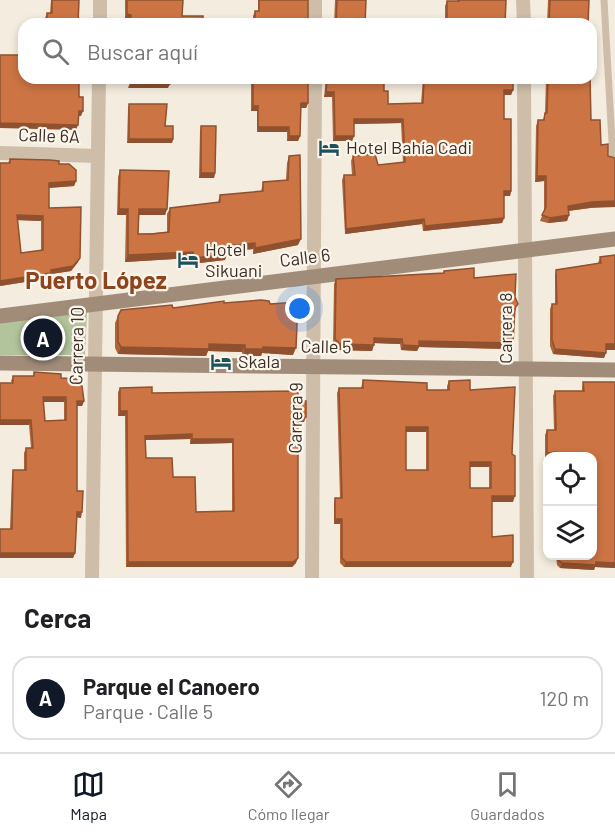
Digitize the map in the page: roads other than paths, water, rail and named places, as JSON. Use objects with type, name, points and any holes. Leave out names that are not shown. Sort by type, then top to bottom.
[{"type":"street","points":[[100,0],[100,18]]},
{"type":"street","points":[[315,0],[315,18]]},
{"type":"street","points":[[524,0],[524,18]]},
{"type":"street","name":"Carrera 10","points":[[92,578],[99,84]]},
{"type":"street","name":"Carrera 9","points":[[312,578],[315,84]]},
{"type":"street","name":"Carrera 8","points":[[524,84],[527,578]]},
{"type":"street","name":"Calle 6A","points":[[0,153],[98,156]]},
{"type":"street","name":"Calle 6","points":[[0,316],[615,239]]},
{"type":"street","name":"Calle 5","points":[[0,363],[615,370]]},
{"type":"lane","points":[[604,0],[613,159]]},
{"type":"place","name":"Hotel Bahía Cadi","points":[[329,148]]},
{"type":"place","name":"Hotel Sikuani","points":[[188,260]]},
{"type":"place","name":"Parque el Canoero","points":[[43,338]]},
{"type":"place","name":"Skala","points":[[221,362]]},
{"type":"district","name":"Puerto López","points":[[96,281]]}]
